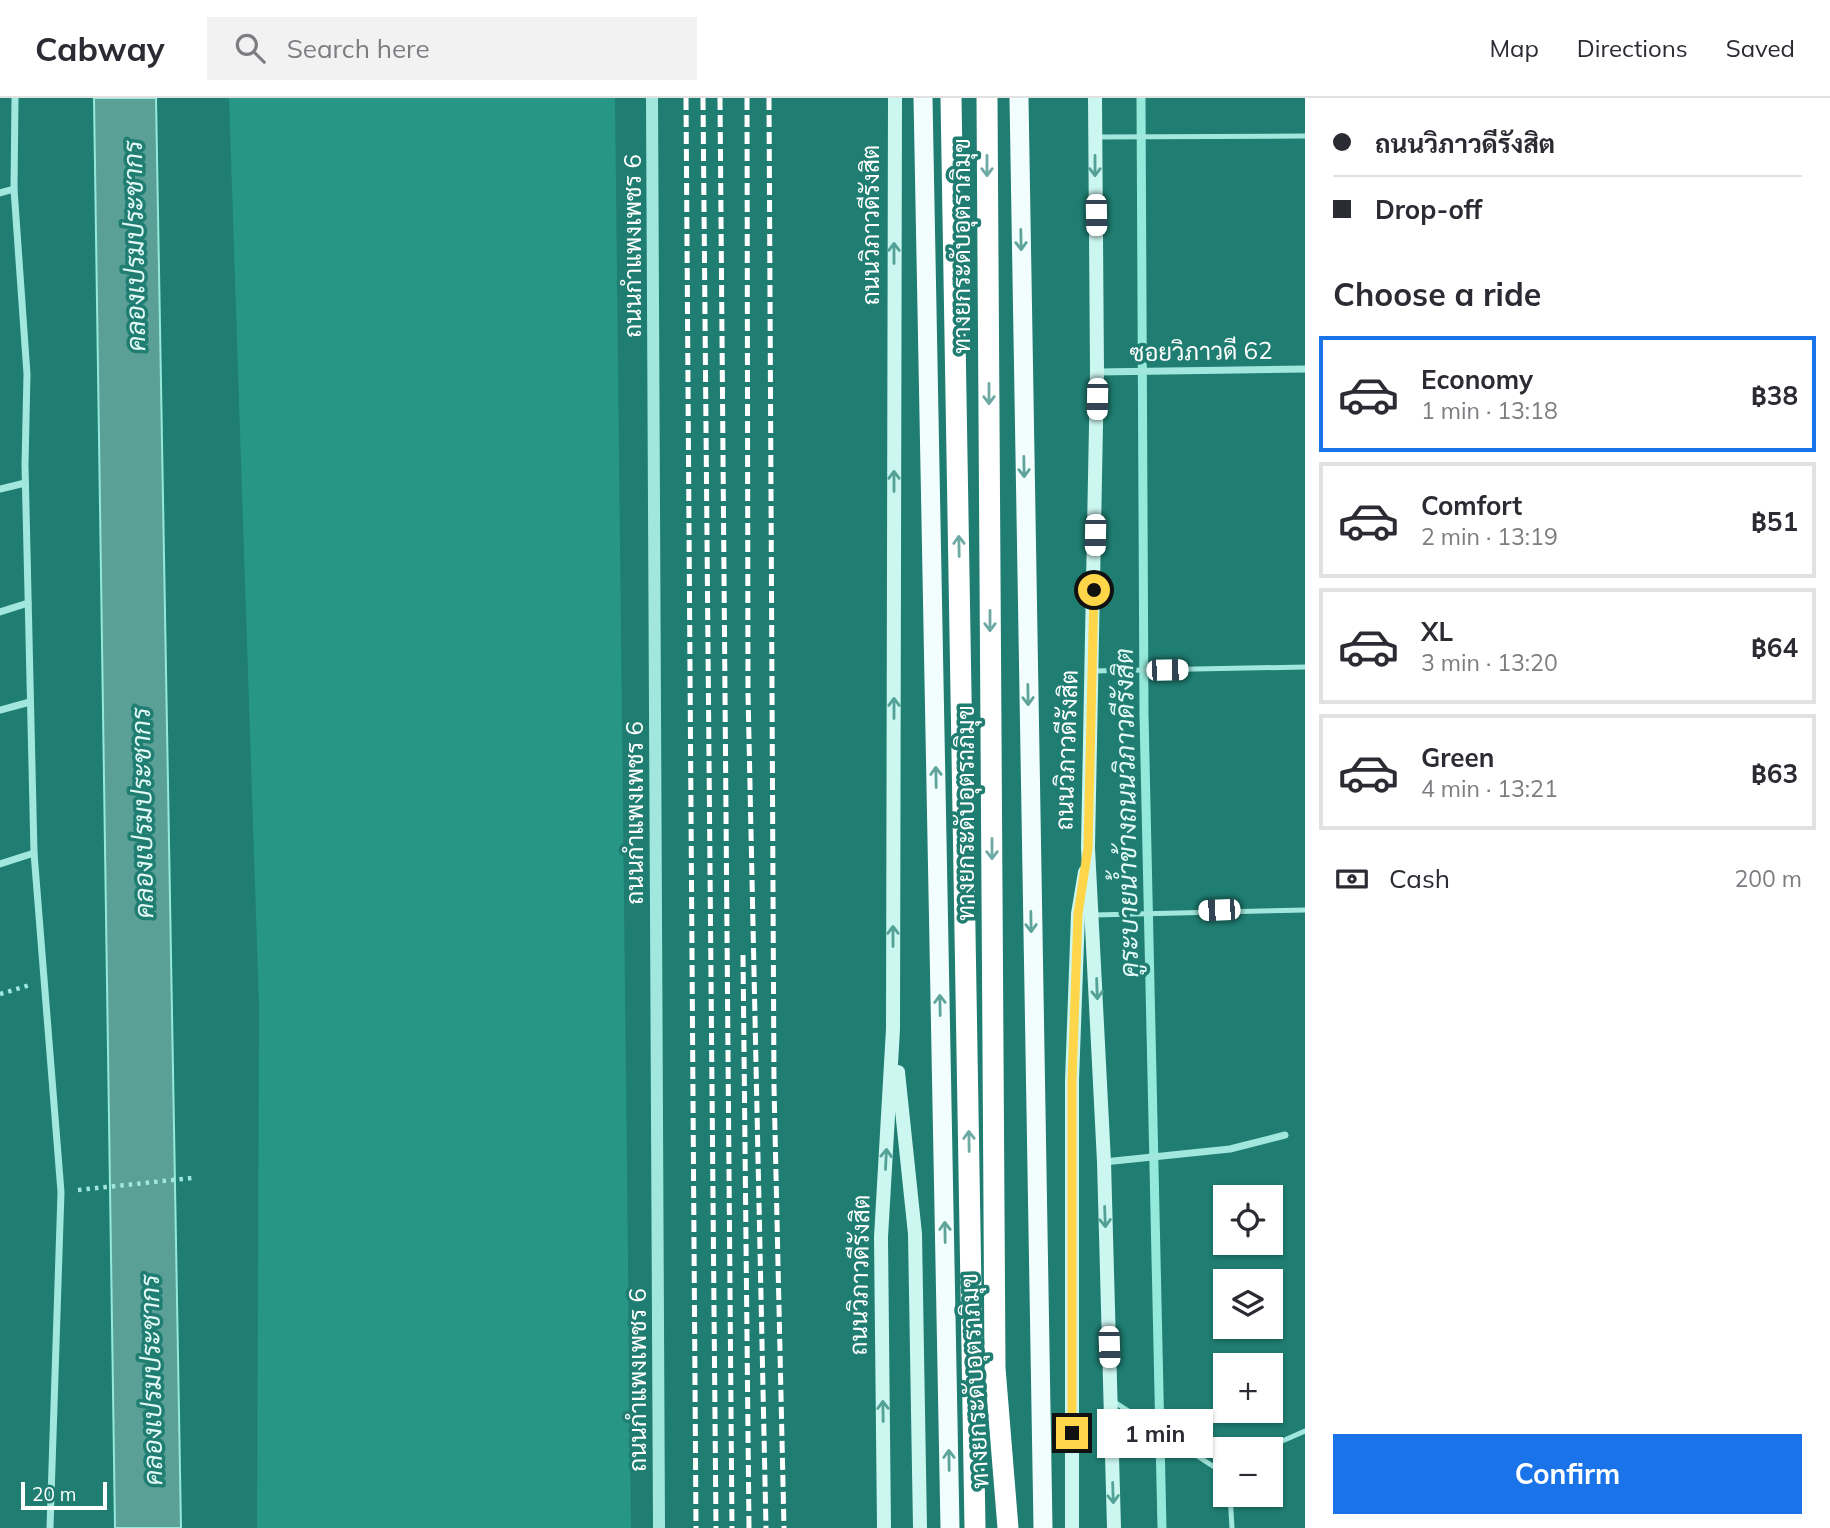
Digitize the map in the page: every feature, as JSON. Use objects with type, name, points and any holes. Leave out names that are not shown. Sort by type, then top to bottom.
[{"type":"highway","points":[[923,98],[950,1528]]},
{"type":"highway","name":"ทางยกระดับอุตราภิมุข","points":[[951,98],[975,1528]]},
{"type":"highway","name":"ทางยกระดับอุตราภิมุข","points":[[987,98],[995,1368],[1008,1528]]},
{"type":"highway","name":"ถนนวิภาวดีรังสิต","points":[[1019,98],[1043,1528]]},
{"type":"main road","name":"ถนนวิภาวดีรังสิต","points":[[884,1528],[881,1237],[893,1028],[895,98]]},
{"type":"main road","name":"ถนนวิภาวดีรังสิต","points":[[1095,98],[1097,372],[1088,848],[1094,915],[1104,1162],[1114,1528]]},
{"type":"main road","points":[[1072,1528],[1072,1081],[1078,914],[1088,848]]},
{"type":"main road","points":[[893,1028],[915,1234],[920,1528]]},
{"type":"street","points":[[15,98],[14,189],[27,374],[25,483],[34,853],[61,1192],[50,1528]]},
{"type":"street","name":"ถนนกำแพงเพชร 6","points":[[652,98],[659,1528]]},
{"type":"street","points":[[0,192],[14,189]]},
{"type":"street","name":"ซอยวิภาวดี 62","points":[[1097,372],[1305,369]]},
{"type":"street","points":[[0,489],[25,483]]},
{"type":"street","points":[[0,612],[28,603]]},
{"type":"street","points":[[0,710],[30,702]]},
{"type":"street","points":[[0,863],[34,853]]},
{"type":"street","points":[[1104,1162],[1230,1149],[1284,1135]]},
{"type":"lane","points":[[1095,137],[1305,136]]},
{"type":"lane","points":[[1093,671],[1305,667]]},
{"type":"lane","points":[[1094,915],[1305,910]]},
{"type":"lane","points":[[1111,1399],[1213,1466]]},
{"type":"lane","points":[[1283,1440],[1305,1430]]},
{"type":"lane","points":[[1231,1507],[1232,1528]]},
{"type":"path","points":[[0,994],[44,981]]},
{"type":"path","points":[[83,1190],[192,1178]]},
{"type":"green space","points":[[229,98],[615,98],[631,1528],[257,1528],[259,1007]]},
{"type":"water","name":"คลองเปรมประชากร","points":[[94,98],[156,98],[181,1528],[115,1528]]},
{"type":"waterway","name":"คูระบายน้ำข้างถนนวิภาวดีรังสิต","points":[[1141,98],[1144,715],[1162,1528]]},
{"type":"railway","points":[[686,98],[696,1528]]},
{"type":"railway","points":[[703,98],[716,1528]]},
{"type":"railway","points":[[720,98],[732,1528]]},
{"type":"railway","points":[[747,98],[748,693],[766,1528]]},
{"type":"railway","points":[[769,98],[774,1087],[784,1528]]},
{"type":"railway","points":[[743,955],[749,1528]]},
{"type":"route","points":[[1072,1433],[1072,1081],[1078,914],[1088,848],[1094,590]]}]
